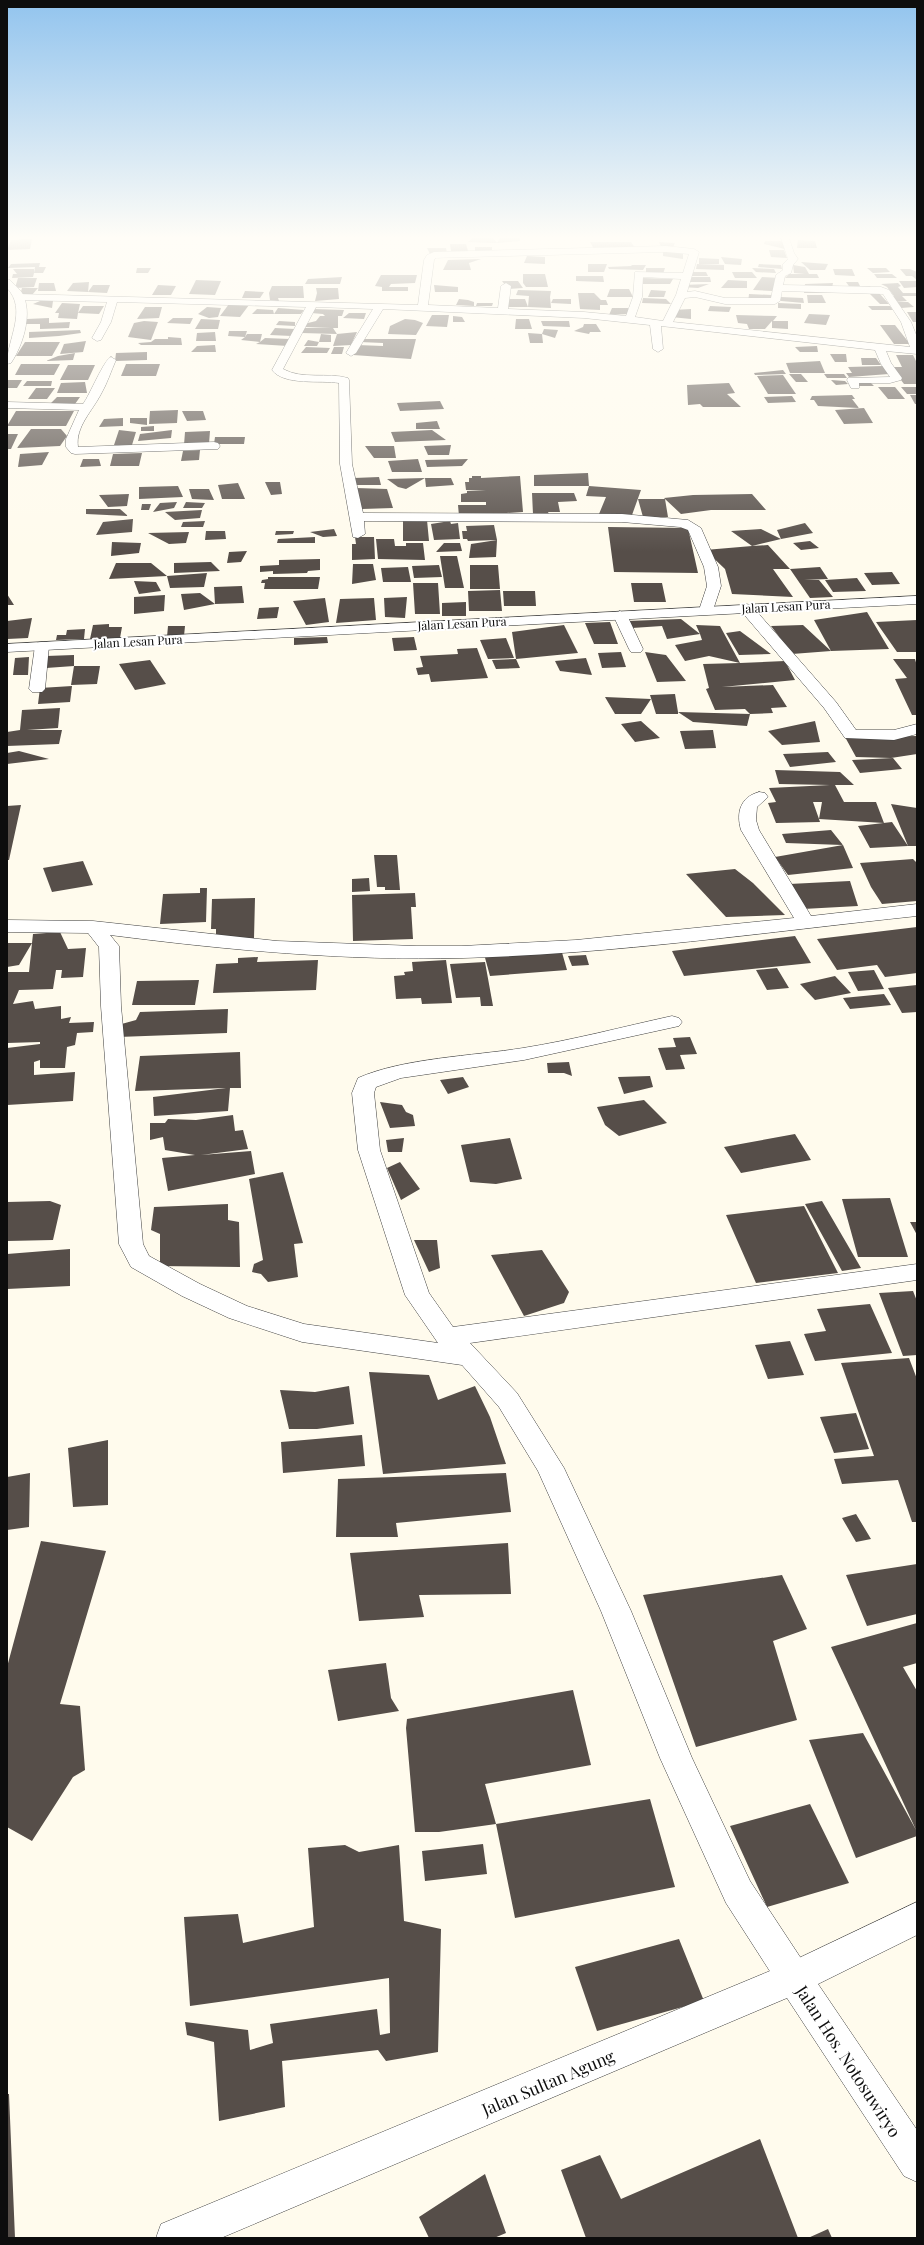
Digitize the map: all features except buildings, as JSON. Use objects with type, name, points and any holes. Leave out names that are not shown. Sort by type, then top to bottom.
[{"type":"street","points":[[7,361],[16,343]]},
{"type":"street","points":[[294,343],[277,370],[283,374],[296,377],[344,380],[346,464],[357,517],[358,534]]},
{"type":"street","points":[[351,353],[358,343]]},
{"type":"street","points":[[657,343],[658,349]]},
{"type":"street","points":[[849,343],[917,351]]},
{"type":"street","points":[[855,386],[852,380],[890,380],[897,378],[886,364],[879,346]]},
{"type":"street","points":[[111,360],[96,394],[85,407],[72,439],[72,447],[75,450],[98,451],[214,446]]},
{"type":"street","points":[[7,405],[85,407]]},
{"type":"street","points":[[357,517],[622,518],[691,525],[694,528],[706,555],[713,579],[714,586],[706,610]]},
{"type":"street","name":"Jalan Lesan Pura","points":[[7,648],[917,600]]},
{"type":"street","points":[[746,608],[830,705],[851,735],[894,735],[917,729]]},
{"type":"street","points":[[620,615],[636,649]]},
{"type":"street","points":[[37,689],[42,646]]},
{"type":"street","points":[[760,797],[749,805],[747,820],[750,830],[805,921]]},
{"type":"street","points":[[7,926],[93,927],[211,943],[303,948],[462,952],[681,937],[805,921],[917,910]]},
{"type":"street","points":[[93,927],[109,946],[111,1006],[131,1244],[140,1261],[191,1290],[238,1312],[302,1333],[470,1357]]},
{"type":"street","name":"Jalan Hos. Notosuwiryo","points":[[672,1022],[524,1054],[401,1072],[379,1077],[366,1083],[363,1093],[369,1150],[417,1295],[447,1337],[470,1357],[508,1400],[550,1468],[616,1611],[676,1758],[738,1892],[917,2163]]},
{"type":"street","points":[[447,1337],[917,1272]]},
{"type":"street","name":"Jalan Sultan Agung","points":[[175,2238],[794,1978],[917,1918]]}]
